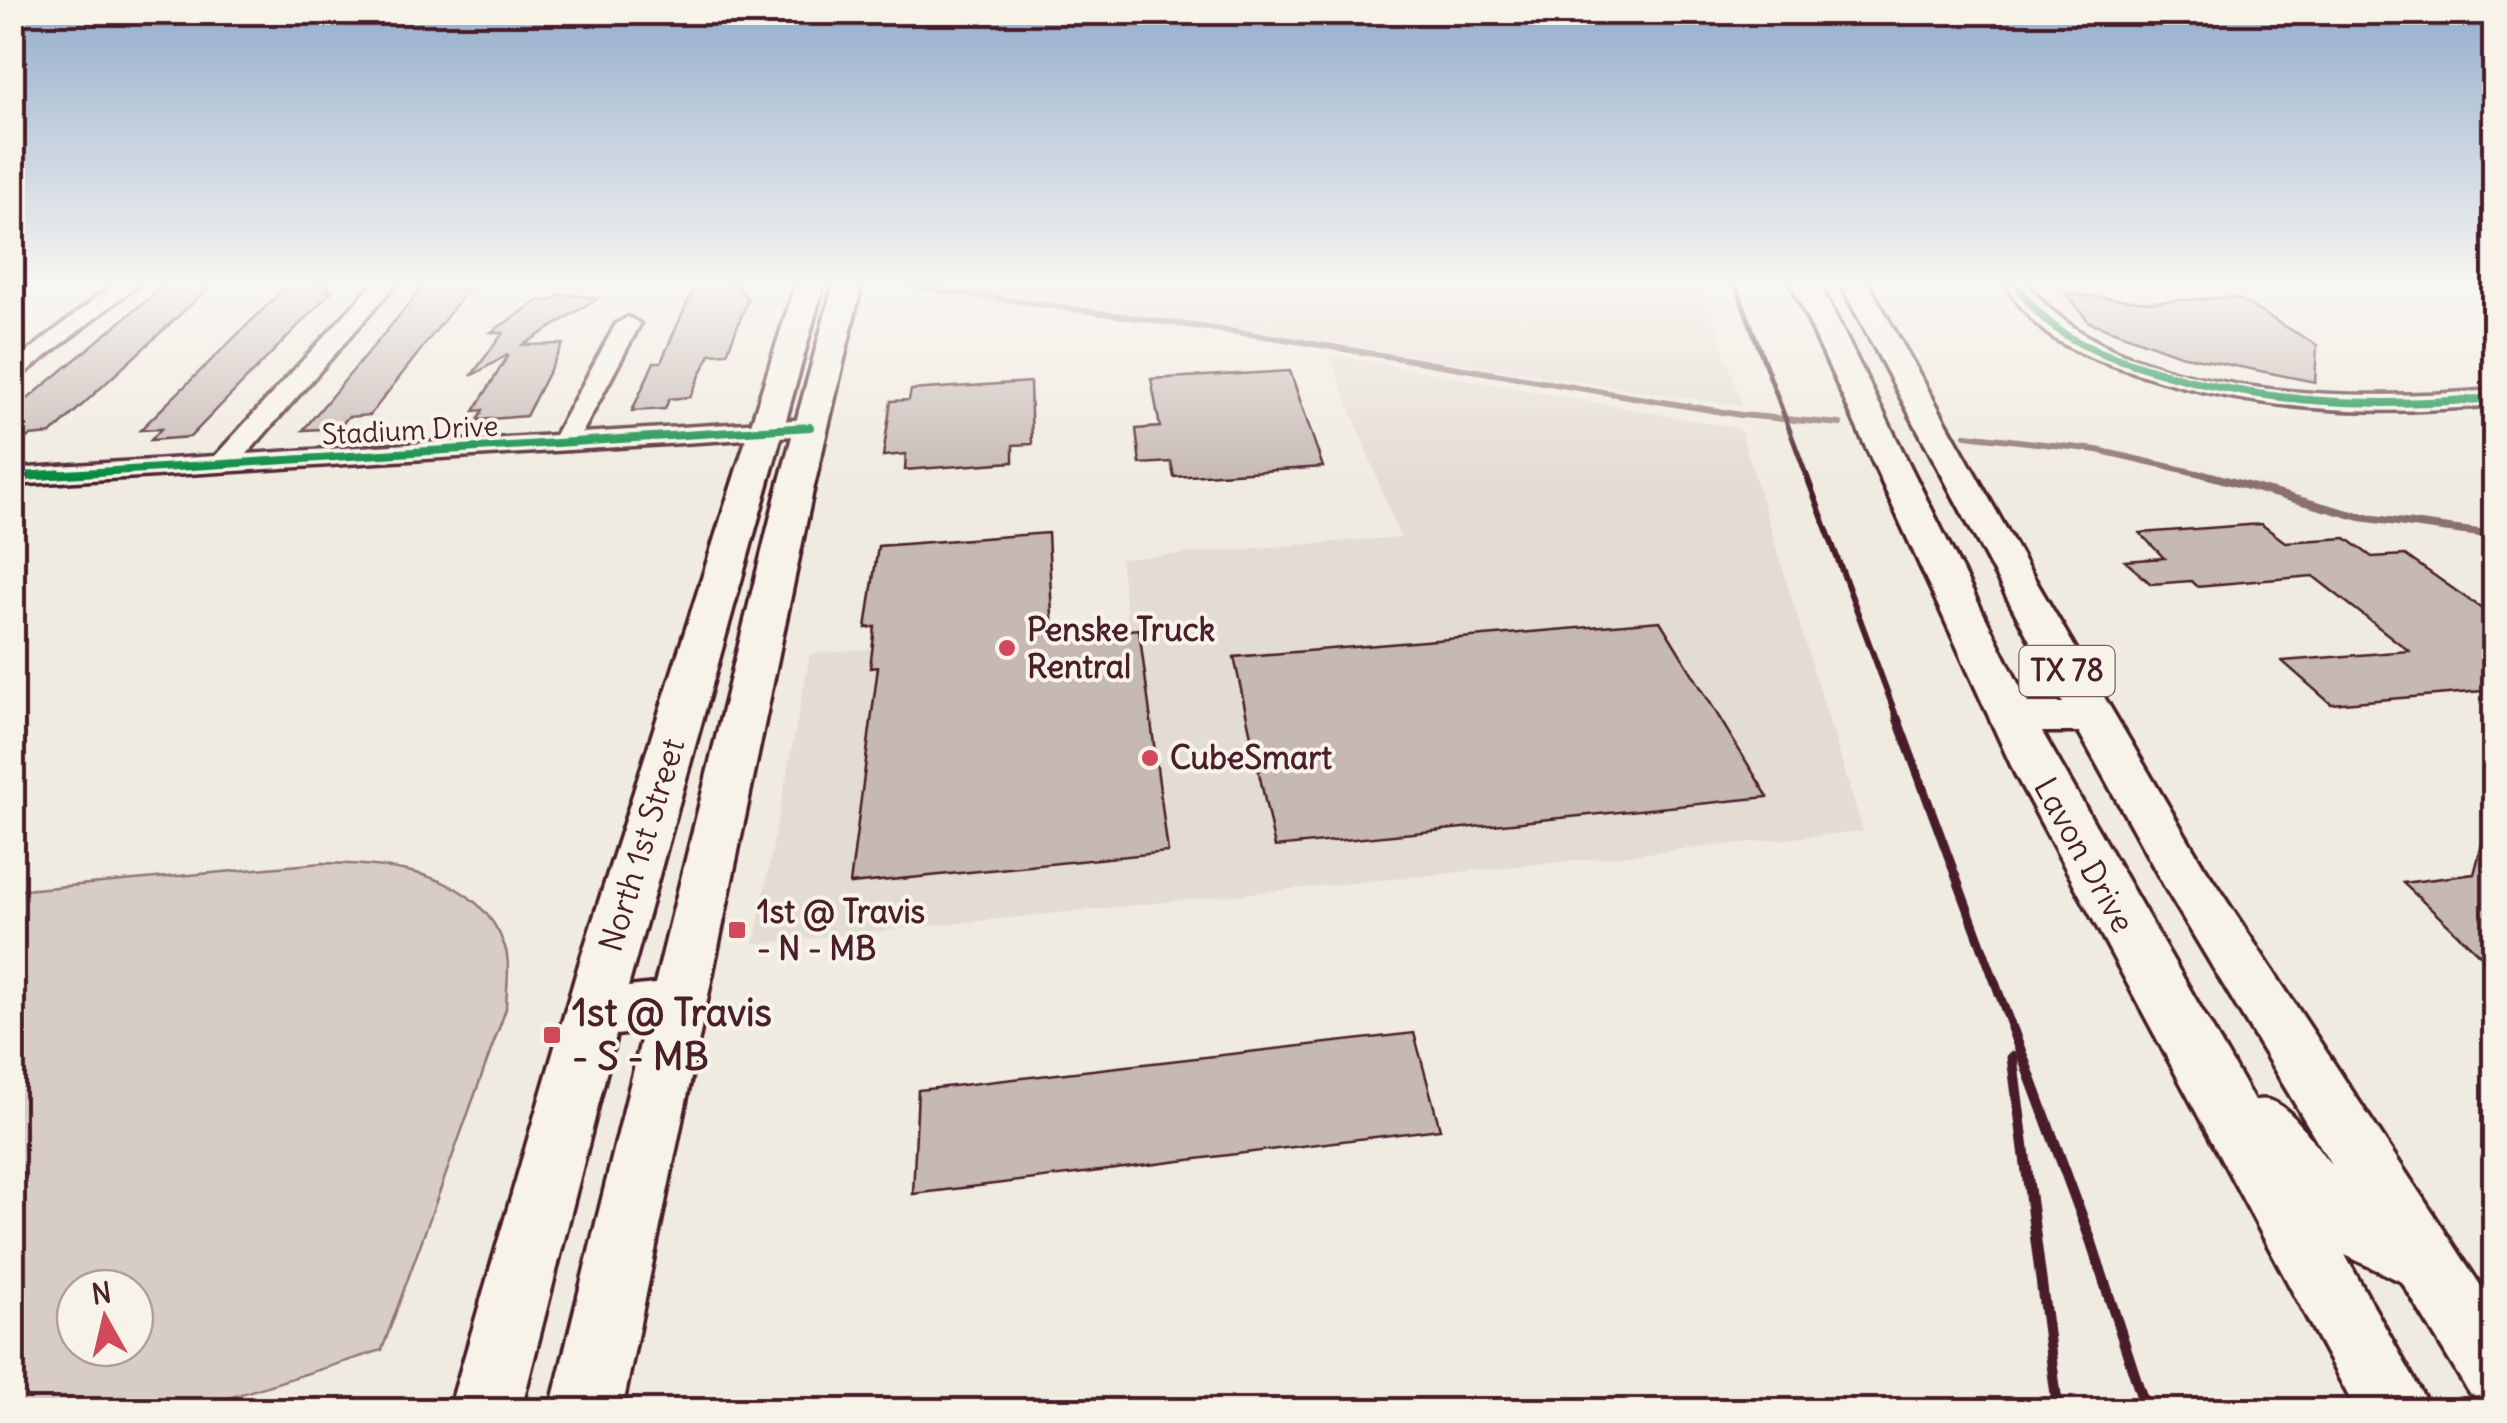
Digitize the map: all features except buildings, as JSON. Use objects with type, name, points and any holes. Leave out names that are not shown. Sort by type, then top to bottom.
[{"type":"main road","name":"North 1st Street","points":[[485,1410],[592,1014],[789,429],[811,349]]},
{"type":"main road","name":"North 1st Street","points":[[586,1410],[678,1005],[789,429],[830,349]]},
{"type":"main road","name":"Lavon Drive","points":[[1836,349],[2011,718],[2142,962],[2395,1410]]},
{"type":"main road","name":"TX 78","points":[[1890,349],[2092,717],[2245,979],[2494,1368]]},
{"type":"main road","points":[[2011,718],[2092,717]]},
{"type":"main road","points":[[2142,962],[2200,1031],[2309,1188],[2371,1240],[2425,1260]]},
{"type":"main road","points":[[592,1014],[678,1005]]},
{"type":"street","points":[[12,376],[45,349]]},
{"type":"street","points":[[222,464],[326,349]]},
{"type":"street","points":[[564,444],[614,349]]},
{"type":"street","points":[[2102,349],[2138,364],[2300,401],[2349,405],[2494,398]]},
{"type":"street","name":"Stadium Drive","points":[[12,477],[789,429]]},
{"type":"shaded area","points":[[1369,349],[1724,349],[1742,406]]},
{"type":"shaded area","points":[[1329,354],[1740,429],[1863,831],[754,944],[810,654],[1128,626],[1120,559],[1400,537]]},
{"type":"shaded area","points":[[322,863],[403,870],[454,887],[475,902],[492,922],[505,947],[506,1009],[382,1350],[190,1410],[13,1410],[13,891]]},
{"type":"waterway","points":[[1347,349],[1741,415],[1840,424]]},
{"type":"waterway","points":[[1966,435],[2097,450],[2214,477]]},
{"type":"waterway","points":[[2204,474],[2360,517],[2494,535]]},
{"type":"railway","points":[[1760,349],[1807,477]]},
{"type":"railway","points":[[1806,474],[1898,721]]},
{"type":"railway","points":[[1897,718],[2013,1031]]},
{"type":"railway","points":[[2012,1028],[2091,1241],[2146,1410]]},
{"type":"railway","points":[[2012,1057],[2058,1410]]},
{"type":"cycle path","points":[[2095,349],[2161,373],[2282,399],[2349,405],[2494,398]]},
{"type":"cycle path","points":[[12,477],[810,427]]},
{"type":"place","name":"Penske Truck Rentral","points":[[1007,648]]},
{"type":"place","name":"CubeSmart","points":[[1150,758]]},
{"type":"place","name":"1st @ Travis - N - MB","points":[[737,930]]},
{"type":"place","name":"1st @ Travis - S - MB","points":[[552,1035]]}]
